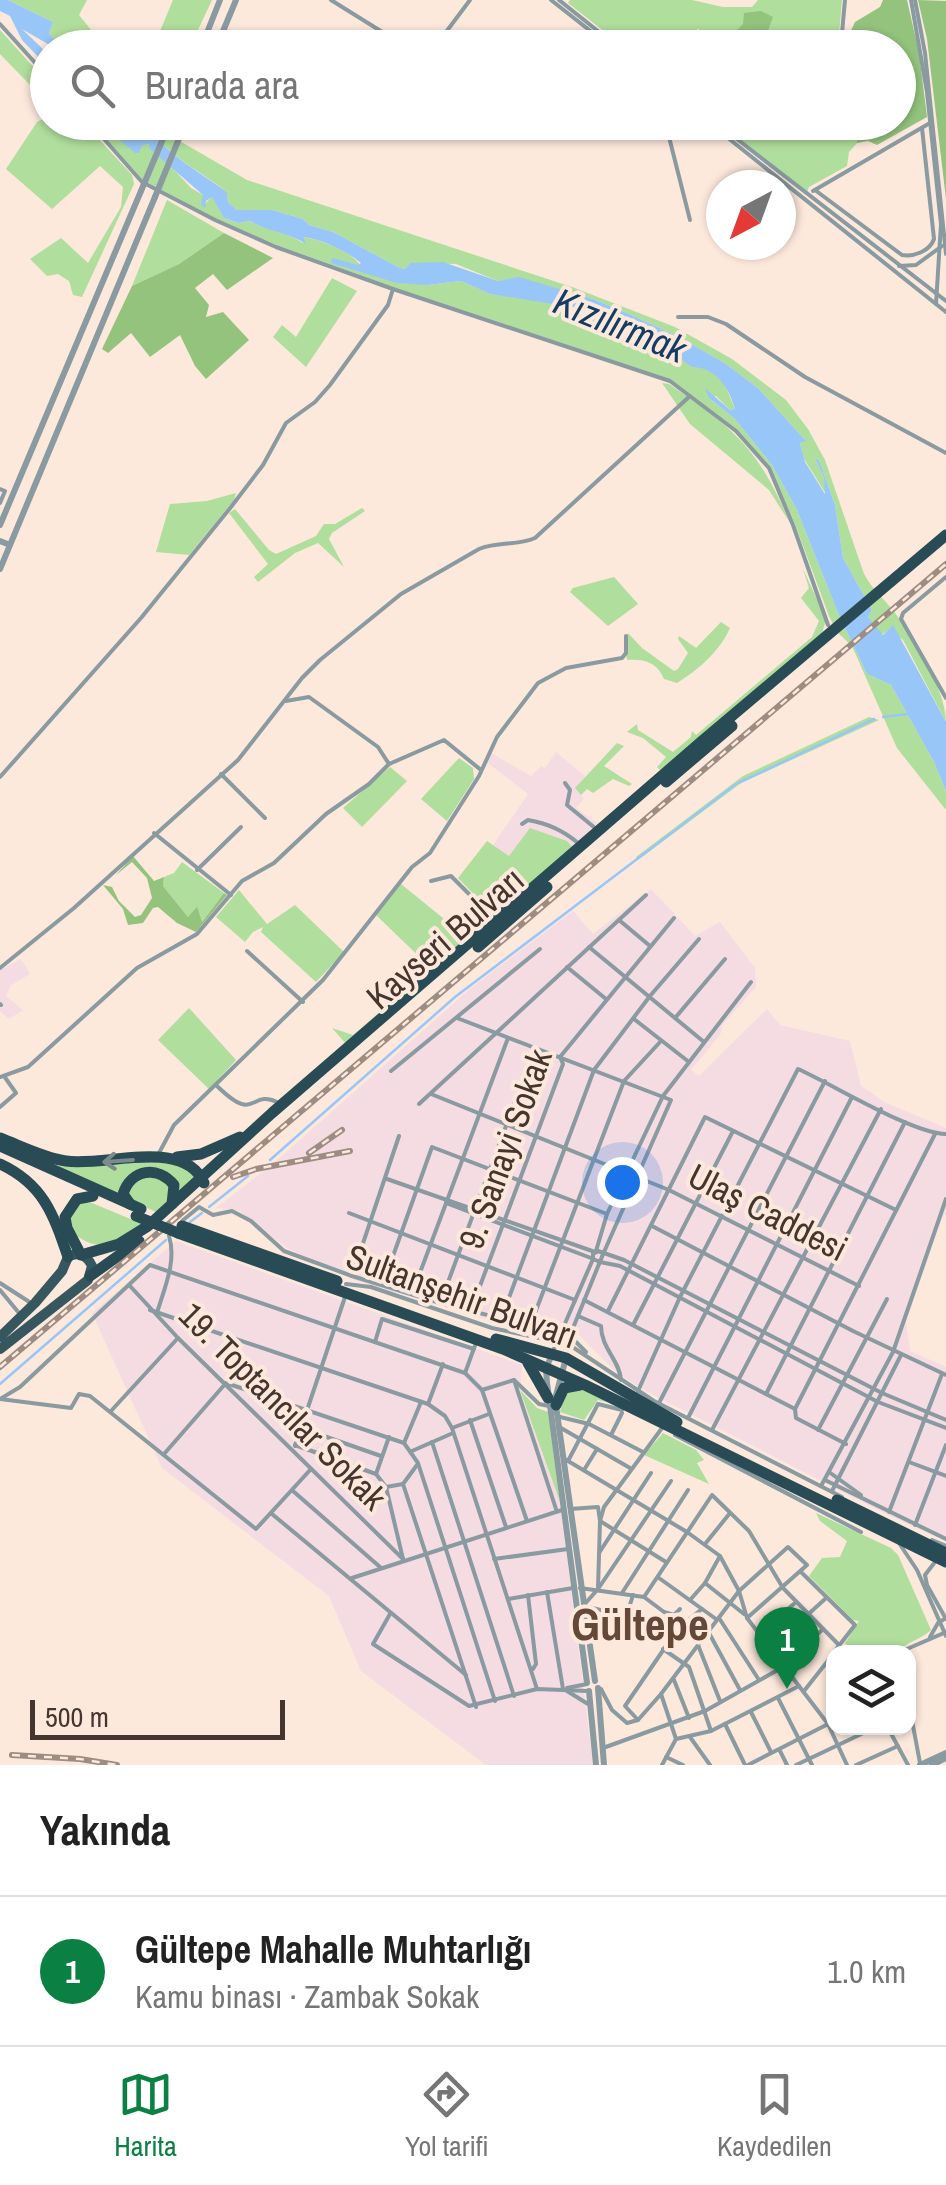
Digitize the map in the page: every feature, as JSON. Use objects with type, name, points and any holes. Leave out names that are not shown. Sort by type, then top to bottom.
[{"type":"highway","points":[[884,591],[946,535]]},
{"type":"highway","points":[[831,632],[946,544]]},
{"type":"highway","name":"Kayseri Bulvarı","points":[[85,1280],[147,1234],[256,1127],[831,632]]},
{"type":"highway","name":"Kayseri Bulvarı","points":[[82,1255],[133,1238],[203,1180],[831,632]]},
{"type":"highway","points":[[0,1144],[68,1162],[164,1158],[206,1152],[256,1127]]},
{"type":"highway","name":"Sultanşehir Bulvarı","points":[[0,1144],[180,1229],[348,1284],[453,1325],[561,1349],[673,1420],[944,1555]]},
{"type":"highway","name":"Sultanşehir Bulvarı","points":[[0,1144],[94,1196],[135,1210]]},
{"type":"highway","points":[[164,1158],[186,1163],[203,1180]]},
{"type":"highway","points":[[0,1164],[24,1175],[34,1185],[68,1257]]},
{"type":"highway","points":[[135,1210],[123,1194],[127,1182],[136,1175],[153,1172],[166,1176],[174,1185],[172,1204]]},
{"type":"highway","points":[[82,1255],[66,1224],[66,1214],[78,1199],[94,1196]]},
{"type":"highway","points":[[72,1237],[84,1246],[102,1249]]},
{"type":"highway","name":"Sultanşehir Bulvarı","points":[[348,1284],[476,1345],[516,1355],[585,1385],[624,1408],[896,1539],[944,1555]]},
{"type":"highway","points":[[516,1355],[530,1365],[553,1406],[564,1388],[585,1385]]},
{"type":"main road","points":[[0,1337],[35,1303],[62,1271],[68,1257],[82,1255],[92,1266],[85,1280],[70,1283],[62,1271]]},
{"type":"main road","name":"Kayseri Bulvarı","points":[[0,1349],[85,1280]]},
{"type":"street","points":[[208,30],[220,0]]},
{"type":"street","points":[[224,30],[236,0]]},
{"type":"street","points":[[331,0],[379,30]]},
{"type":"street","points":[[448,30],[470,0]]},
{"type":"street","points":[[551,0],[589,30]]},
{"type":"street","points":[[559,0],[596,30]]},
{"type":"street","points":[[842,30],[845,0]]},
{"type":"street","points":[[913,0],[942,246],[936,304]]},
{"type":"street","points":[[913,0],[926,53],[946,254]]},
{"type":"street","points":[[0,24],[30,57]]},
{"type":"street","points":[[916,131],[930,122]]},
{"type":"street","points":[[815,190],[902,255],[915,255],[930,247],[934,239],[922,128]]},
{"type":"street","points":[[105,140],[142,182],[276,247],[670,380],[736,431],[768,468],[794,524],[831,632]]},
{"type":"street","points":[[0,525],[162,140]]},
{"type":"street","points":[[0,570],[178,140]]},
{"type":"street","points":[[670,140],[690,220]]},
{"type":"street","points":[[733,140],[946,312]]},
{"type":"street","points":[[734,140],[946,301]]},
{"type":"street","points":[[806,195],[901,140]]},
{"type":"street","points":[[897,265],[916,265],[942,246]]},
{"type":"street","points":[[102,281],[117,288]]},
{"type":"street","points":[[0,777],[141,618],[232,507],[286,423],[315,402],[330,385],[388,305],[393,289]]},
{"type":"street","points":[[94,298],[111,304]]},
{"type":"street","points":[[678,317],[708,318],[726,324],[805,377],[946,453]]},
{"type":"street","points":[[0,968],[74,908],[248,750],[312,668],[401,594],[479,548],[493,543],[525,542],[541,534],[690,396]]},
{"type":"street","points":[[0,489],[5,490],[0,503]]},
{"type":"street","points":[[0,541],[10,545]]},
{"type":"street","points":[[946,578],[903,613],[901,619],[946,698]]},
{"type":"street","points":[[164,1158],[174,1126],[303,1002],[412,867],[430,853],[502,729],[538,683],[566,668],[622,658],[626,653],[626,636]]},
{"type":"street","points":[[284,701],[309,697],[378,748],[389,764]]},
{"type":"street","points":[[0,1108],[16,1093],[2,1076],[34,1062],[137,968],[197,934],[249,876],[274,862],[389,764],[444,740],[480,770]]},
{"type":"street","points":[[221,774],[265,818]]},
{"type":"street","points":[[565,783],[570,790],[566,805],[599,831]]},
{"type":"street","points":[[522,824],[528,820],[540,822],[582,846]]},
{"type":"street","points":[[197,870],[241,828]]},
{"type":"street","points":[[154,834],[231,895]]},
{"type":"street","points":[[431,881],[450,876],[496,921]]},
{"type":"street","points":[[419,1104],[646,895]]},
{"type":"street","name":"9. Sanayi Sokak","points":[[471,1311],[564,1064],[560,1058],[674,918]]},
{"type":"street","points":[[618,920],[650,946]]},
{"type":"street","points":[[501,1319],[594,1070],[699,939]]},
{"type":"street","points":[[588,946],[704,1042]]},
{"type":"street","points":[[391,1070],[540,949]]},
{"type":"street","points":[[247,952],[303,1002]]},
{"type":"street","points":[[675,1018],[724,959]]},
{"type":"street","points":[[566,966],[606,1000]]},
{"type":"street","points":[[563,1510],[565,1459],[546,1369],[570,1336],[600,1262],[608,1214],[663,1096],[751,982]]},
{"type":"street","points":[[457,1018],[671,1100],[561,1332],[562,1375],[554,1392],[563,1510],[585,1622],[592,1686],[590,1708],[600,1765]]},
{"type":"street","points":[[633,1018],[689,1062]]},
{"type":"street","points":[[412,1294],[508,1038]]},
{"type":"street","points":[[530,1326],[624,1082],[661,1041]]},
{"type":"street","points":[[440,1303],[536,1048]]},
{"type":"street","points":[[638,1391],[680,1297],[798,1069],[905,1121],[935,1134],[946,1134]]},
{"type":"street","points":[[659,1403],[826,1081]]},
{"type":"street","points":[[217,1086],[238,1105],[270,1098],[281,1105]]},
{"type":"street","name":"Ulaş Caddesi","points":[[431,1094],[669,1190],[860,1286]]},
{"type":"street","points":[[688,1418],[852,1095]]},
{"type":"street","points":[[712,1430],[881,1109]]},
{"type":"street","points":[[608,1311],[706,1117],[896,1210]]},
{"type":"street","points":[[766,1394],[905,1121]]},
{"type":"street","points":[[633,1325],[733,1131]]},
{"type":"street","points":[[846,1444],[796,1418],[794,1409],[935,1134]]},
{"type":"street","points":[[400,1136],[294,1448],[376,1474],[386,1486],[403,1560]]},
{"type":"street","points":[[383,1284],[432,1147],[608,1214]]},
{"type":"street","points":[[387,1179],[629,1271],[762,1339],[946,1420]]},
{"type":"street","points":[[823,1483],[893,1352],[946,1199]]},
{"type":"street","points":[[158,1313],[173,1248],[169,1236],[199,1207],[213,1215],[232,1211],[284,1251],[348,1284],[383,1284],[440,1303],[561,1332],[638,1391],[833,1488],[944,1555],[928,1569],[927,1585],[946,1619],[938,1623],[929,1639]]},
{"type":"street","points":[[348,1213],[574,1300]]},
{"type":"street","points":[[652,1226],[944,1375],[889,1512]]},
{"type":"street","points":[[564,1245],[613,1255],[765,1332],[790,1350]]},
{"type":"street","points":[[0,1399],[20,1387],[150,1266],[464,1373],[482,1390],[527,1521]]},
{"type":"street","points":[[0,1283],[27,1302],[35,1303]]},
{"type":"street","name":"19. Toptancılar Sokak","points":[[130,1286],[403,1560]]},
{"type":"street","points":[[0,1290],[17,1308],[20,1318]]},
{"type":"street","points":[[584,1300],[794,1409]]},
{"type":"street","points":[[818,1430],[888,1300]]},
{"type":"street","points":[[150,1310],[428,1404],[445,1416],[453,1430],[538,1689]]},
{"type":"street","points":[[577,1316],[601,1326],[604,1348],[621,1372],[620,1380]]},
{"type":"street","points":[[374,1342],[382,1319],[476,1345],[464,1373]]},
{"type":"street","points":[[111,1412],[178,1338]]},
{"type":"street","points":[[561,1349],[589,1356]]},
{"type":"street","points":[[833,1488],[901,1355]]},
{"type":"street","points":[[428,1404],[442,1364]]},
{"type":"street","points":[[818,1364],[878,1402],[946,1428]]},
{"type":"street","points":[[482,1390],[514,1380]]},
{"type":"street","points":[[514,1380],[538,1404],[553,1406],[643,1452]]},
{"type":"street","points":[[514,1380],[563,1510],[592,1686],[600,1710],[600,1765]]},
{"type":"street","points":[[164,1454],[226,1383],[404,1443],[418,1463],[495,1702]]},
{"type":"street","points":[[0,1399],[71,1408],[78,1394],[90,1396],[256,1528],[311,1469]]},
{"type":"street","points":[[404,1443],[421,1402]]},
{"type":"street","points":[[565,1459],[598,1404],[624,1408],[611,1435]]},
{"type":"street","points":[[412,1451],[491,1413]]},
{"type":"street","points":[[470,1420],[506,1527]]},
{"type":"street","points":[[558,1426],[630,1468]]},
{"type":"street","points":[[302,1428],[381,1456]]},
{"type":"street","points":[[600,1521],[614,1489],[661,1428],[862,1532]]},
{"type":"street","points":[[376,1474],[389,1437]]},
{"type":"street","points":[[432,1442],[514,1696]]},
{"type":"street","points":[[915,1525],[946,1445]]},
{"type":"street","points":[[584,1470],[598,1448]]},
{"type":"street","points":[[565,1459],[720,1556],[739,1592],[747,1618]]},
{"type":"street","points":[[908,1461],[946,1476]]},
{"type":"street","points":[[386,1486],[403,1484],[418,1463]]},
{"type":"street","points":[[830,1472],[865,1498],[915,1525],[944,1538],[946,1528]]},
{"type":"street","points":[[598,1554],[651,1473]]},
{"type":"street","points":[[582,1606],[598,1589],[671,1481]]},
{"type":"street","points":[[403,1484],[476,1706]]},
{"type":"street","points":[[833,1488],[865,1498]]},
{"type":"street","points":[[294,1490],[381,1568]]},
{"type":"street","points":[[622,1593],[688,1490]]},
{"type":"street","points":[[644,1598],[712,1495],[749,1531],[783,1588],[840,1645],[855,1625],[801,1572]]},
{"type":"street","points":[[352,1578],[563,1510],[598,1507],[598,1589]]},
{"type":"street","points":[[705,1544],[731,1512]]},
{"type":"street","points":[[272,1514],[466,1675]]},
{"type":"street","points":[[600,1521],[667,1563]]},
{"type":"street","points":[[896,1539],[917,1570],[946,1634],[916,1645]]},
{"type":"street","points":[[592,1686],[615,1714],[627,1722],[638,1720],[730,1602],[788,1547],[808,1566],[747,1618]]},
{"type":"street","points":[[494,1559],[568,1549]]},
{"type":"street","points":[[690,1600],[720,1556]]},
{"type":"street","points":[[917,1570],[924,1566],[928,1569]]},
{"type":"street","points":[[659,1578],[718,1619],[759,1680]]},
{"type":"street","points":[[705,1583],[747,1618],[826,1717]]},
{"type":"street","points":[[508,1598],[577,1588],[598,1589],[644,1598],[668,1614],[674,1615],[680,1609]]},
{"type":"street","points":[[547,1592],[562,1689],[590,1708]]},
{"type":"street","points":[[585,1622],[621,1634],[634,1595]]},
{"type":"street","points":[[528,1596],[536,1664],[532,1670]]},
{"type":"street","points":[[770,1649],[827,1598]]},
{"type":"street","points":[[759,1634],[796,1602]]},
{"type":"street","points":[[582,1606],[627,1616],[632,1613],[648,1622]]},
{"type":"street","points":[[638,1720],[625,1706],[679,1627],[702,1609]]},
{"type":"street","points":[[390,1614],[373,1644],[470,1706],[538,1689],[592,1686]]},
{"type":"street","points":[[603,1748],[705,1711],[784,1667],[822,1629]]},
{"type":"street","points":[[708,1632],[740,1690]]},
{"type":"street","points":[[698,1645],[720,1701]]},
{"type":"street","points":[[663,1649],[689,1667],[711,1730]]},
{"type":"street","points":[[676,1739],[711,1730],[802,1688],[826,1663]]},
{"type":"street","points":[[673,1678],[688,1718]]},
{"type":"street","points":[[661,1694],[676,1739],[662,1765]]},
{"type":"street","points":[[778,1698],[812,1765]]},
{"type":"street","points":[[590,1708],[595,1704],[600,1710]]},
{"type":"street","points":[[750,1712],[772,1753]]},
{"type":"street","points":[[725,1724],[746,1765],[826,1725]]},
{"type":"street","points":[[835,1735],[847,1765]]},
{"type":"street","points":[[796,1765],[860,1735]]},
{"type":"street","points":[[892,1735],[908,1765]]},
{"type":"street","points":[[915,1735],[920,1765],[946,1755]]},
{"type":"street","points":[[690,1737],[710,1765]]},
{"type":"street","points":[[856,1765],[898,1746]]},
{"type":"street","points":[[779,1750],[787,1765]]},
{"type":"street","points":[[932,1765],[946,1755]]},
{"type":"street","points":[[666,1757],[683,1765]]},
{"type":"shaded area","points":[[556,752],[585,776],[576,788],[584,799],[576,808],[597,823],[573,848],[509,856],[493,845],[528,794],[488,763],[491,753],[531,776],[541,766],[545,768]]},
{"type":"shaded area","points":[[651,889],[695,936],[720,922],[755,968],[756,987],[723,1024],[720,1035],[691,1070],[699,1076],[767,1009],[780,1025],[850,1041],[861,1086],[886,1103],[946,1128],[946,1213],[906,1322],[910,1351],[946,1367],[946,1541],[646,1391],[617,1373],[574,1330],[561,1325],[501,1324],[357,1281],[287,1248],[238,1210],[216,1208],[273,1164],[471,988],[573,911],[593,934]]},
{"type":"shaded area","points":[[21,959],[30,974],[11,985],[6,996],[23,1010],[9,1019],[0,1011],[0,970]]},
{"type":"shaded area","points":[[176,1241],[522,1365],[520,1390],[560,1502],[593,1765],[486,1765],[361,1671],[329,1596],[162,1468],[92,1313]]},
{"type":"green space","points":[[8,0],[87,0],[79,15],[91,30],[50,30],[53,22]]},
{"type":"green space","points":[[173,0],[212,0],[198,30],[160,30]]},
{"type":"green space","points":[[692,0],[723,7],[752,7],[758,0],[842,0],[839,30],[767,30],[768,25],[743,24],[742,30],[602,30],[568,3]]},
{"type":"green space","points":[[883,0],[907,0],[914,30],[851,30],[855,22],[880,7]]},
{"type":"green space","points":[[918,0],[946,1],[946,199],[927,39]]},
{"type":"green space","points":[[761,11],[773,17],[768,30],[737,30],[743,24],[744,13]]},
{"type":"green space","points":[[0,30],[30,63],[30,85],[0,54]]},
{"type":"green space","points":[[916,40],[919,53],[927,117],[916,123]]},
{"type":"green space","points":[[30,133],[30,140],[100,140],[132,175],[134,184],[82,297],[73,295],[69,281],[58,274],[47,276],[30,259],[61,238],[88,263],[121,207],[123,187],[100,166],[52,209],[6,169]]},
{"type":"green space","points":[[107,140],[150,144],[191,188],[203,195],[205,204],[212,196],[224,218],[239,223],[250,221],[303,243],[303,237],[319,241],[343,251],[361,266],[330,259],[428,285],[461,281],[490,294],[558,303],[634,326],[715,374],[725,385],[735,409],[730,410],[716,396],[709,398],[735,419],[772,465],[797,510],[867,674],[891,685],[934,762],[946,791],[946,810],[897,748],[852,646],[837,632],[829,616],[770,467],[737,430],[670,379],[277,245],[216,219],[143,180]]},
{"type":"green space","points":[[160,140],[178,140],[247,180],[572,287],[675,327],[732,359],[786,400],[808,429],[825,460],[864,574],[921,653],[936,682],[946,722],[903,640],[889,630],[881,635],[868,617],[872,610],[843,558],[835,505],[819,460],[815,458],[826,494],[804,459],[800,443],[805,440],[758,388],[726,364],[679,337],[593,299],[519,278],[498,281],[456,264],[410,263],[405,269],[400,268],[303,219],[272,210],[237,210],[228,202],[227,192]]},
{"type":"green space","points":[[741,140],[857,140],[849,152],[847,166],[809,187],[807,192],[796,183],[796,170],[779,170]]},
{"type":"green space","points":[[857,140],[886,140],[877,145],[868,141]]},
{"type":"green space","points":[[167,200],[224,233],[179,264],[132,286]]},
{"type":"green space","points":[[224,233],[273,258],[227,290],[213,274],[195,288],[209,305],[206,317],[223,312],[249,340],[206,379],[180,335],[150,357],[131,333],[108,353],[102,349],[132,286],[179,264]]},
{"type":"green space","points":[[332,278],[357,291],[306,367],[273,337],[282,325],[296,337]]},
{"type":"green space","points":[[662,383],[692,400],[743,443],[767,476],[790,523],[769,490],[690,424]]},
{"type":"green space","points":[[236,493],[189,555],[156,552],[170,504],[207,501]]},
{"type":"green space","points":[[362,508],[365,511],[329,539],[344,567],[318,543],[295,553],[258,582],[254,577],[268,564],[229,513],[235,509],[276,554],[316,536],[324,524],[335,524]]},
{"type":"green space","points":[[803,569],[826,619],[822,634],[661,771],[657,767],[666,757],[643,738],[627,732],[637,724],[638,730],[673,752],[691,737],[692,731],[696,735],[812,637],[819,621],[801,598],[809,588]]},
{"type":"green space","points":[[614,577],[638,604],[608,626],[570,592]]},
{"type":"green space","points":[[721,622],[730,628],[720,644],[677,683],[664,679],[649,663],[627,660],[624,644],[628,633],[674,671],[688,653],[679,636],[696,648]]},
{"type":"green space","points":[[869,717],[879,720],[741,783],[638,860],[636,857],[743,776]]},
{"type":"green space","points":[[617,743],[624,746],[604,766],[632,784],[613,779],[593,793],[587,789],[581,795],[575,788]]},
{"type":"green space","points":[[459,758],[473,768],[474,779],[447,821],[421,799]]},
{"type":"green space","points":[[390,767],[407,781],[362,827],[343,808]]},
{"type":"green space","points":[[530,828],[567,841],[573,848],[497,918],[458,878],[487,841],[509,856]]},
{"type":"green space","points":[[133,856],[154,881],[164,877],[163,886],[188,917],[197,907],[202,922],[224,893],[227,895],[196,932],[158,907],[143,923],[128,925],[123,909],[103,885],[112,887],[135,917],[141,915],[152,898],[147,878],[132,862],[116,875]]},
{"type":"green space","points":[[182,862],[224,893],[201,923],[194,913],[188,917],[163,886],[164,877],[174,873]]},
{"type":"green space","points":[[401,884],[454,927],[479,906],[492,922],[347,1045],[332,1028],[353,1035],[431,968],[376,915]]},
{"type":"green space","points":[[239,890],[267,924],[295,905],[344,952],[316,982],[261,932],[263,927],[245,942],[216,917]]},
{"type":"green space","points":[[189,1008],[236,1060],[209,1089],[158,1040]]},
{"type":"green space","points":[[166,1161],[180,1164],[197,1178],[179,1196],[162,1171],[123,1182],[117,1193],[52,1166]]},
{"type":"green space","points":[[138,1178],[158,1178],[170,1186],[169,1201],[158,1213],[128,1199],[128,1188]]},
{"type":"green space","points":[[82,1201],[145,1225],[108,1244],[92,1244],[72,1232],[69,1212]]},
{"type":"green space","points":[[586,1389],[619,1405],[598,1400],[584,1420],[560,1412],[565,1392]]},
{"type":"green space","points":[[520,1390],[537,1408],[548,1412],[560,1502]]},
{"type":"green space","points":[[663,1433],[696,1450],[704,1460],[697,1463],[709,1484],[644,1455]]},
{"type":"green space","points":[[816,1513],[891,1548],[898,1555],[931,1630],[907,1645],[847,1645],[859,1621],[853,1620],[809,1576],[822,1558],[840,1557],[847,1541],[820,1521]]},
{"type":"water","points":[[0,0],[8,0],[53,22],[50,30],[30,30],[30,34],[22,29],[30,37],[30,48],[10,16],[0,11]]},
{"type":"water","name":"Kızılırmak","points":[[120,140],[160,140],[174,155],[227,192],[228,202],[237,210],[272,210],[303,219],[400,268],[405,269],[410,263],[443,262],[498,281],[519,277],[593,299],[679,337],[758,388],[806,441],[800,443],[805,462],[825,494],[824,478],[815,458],[819,460],[835,505],[843,558],[872,610],[868,617],[883,635],[893,625],[946,722],[946,791],[891,685],[867,674],[797,510],[772,465],[735,419],[709,398],[705,388],[730,410],[735,409],[725,386],[715,375],[692,367],[634,326],[578,308],[490,294],[461,281],[397,283],[331,263],[332,258],[361,263],[318,240],[303,237],[306,244],[250,221],[239,223],[224,218],[212,197],[205,208],[201,205],[203,195],[149,144],[135,153]]},
{"type":"waterway","points":[[883,717],[907,714]]},
{"type":"waterway","points":[[270,1160],[455,997],[736,784],[874,719]]},
{"type":"waterway","points":[[209,1207],[248,1176]]},
{"type":"waterway","points":[[190,1222],[202,1213]]},
{"type":"waterway","points":[[0,1384],[166,1240]]},
{"type":"railway","points":[[0,1367],[946,564]]},
{"type":"railway","points":[[309,1153],[342,1130]]},
{"type":"railway","points":[[233,1177],[350,1151]]},
{"type":"railway","points":[[12,1755],[117,1765]]},
{"type":"place","name":"Gültepe Mahalle Muhtarlığı","points":[[787,1689]]},
{"type":"district","name":"Gültepe","points":[[640,1623]]}]
